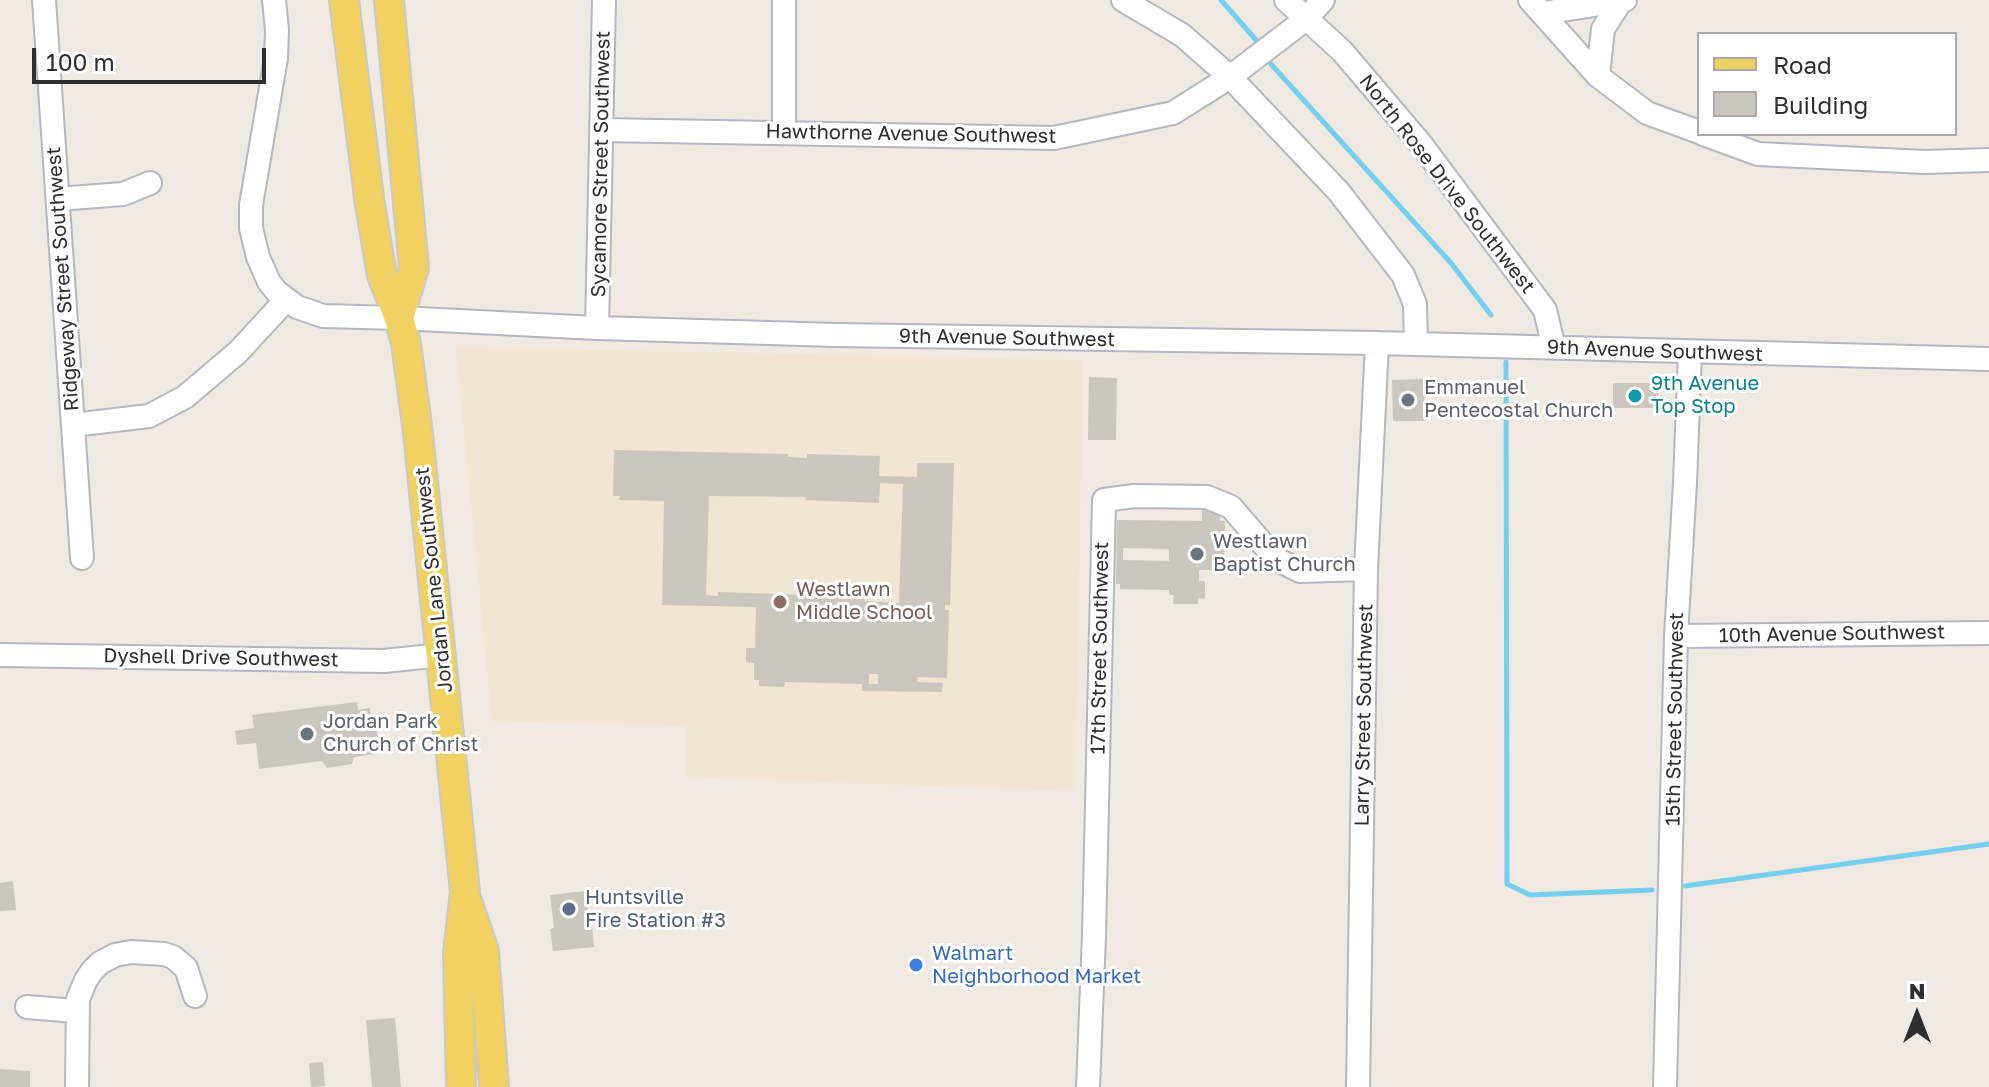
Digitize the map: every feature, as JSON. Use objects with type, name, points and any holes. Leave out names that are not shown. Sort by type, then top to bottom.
[{"type":"main road","name":"Jordan Lane Southwest","points":[[344,0],[382,275],[406,343],[465,892],[484,951],[494,1087]]},
{"type":"main road","name":"Jordan Lane Southwest","points":[[389,0],[414,268],[399,318]]},
{"type":"main road","points":[[404,0],[407,190]]},
{"type":"main road","name":"Jordan Lane Southwest","points":[[461,1087],[458,953],[465,892]]},
{"type":"street","name":"Ridgeway Street Southwest","points":[[44,0],[82,558]]},
{"type":"street","points":[[73,425],[149,416],[185,397],[238,352],[286,300],[269,282],[258,257],[251,215],[276,58],[274,0]]},
{"type":"street","name":"Sycamore Street Southwest","points":[[597,328],[604,0]]},
{"type":"street","points":[[784,0],[784,133]]},
{"type":"street","points":[[1123,0],[1182,35],[1230,77],[1339,192],[1403,275],[1415,304],[1416,344]]},
{"type":"street","name":"North Rose Drive Southwest","points":[[1286,0],[1342,51],[1421,144],[1545,310],[1554,348]]},
{"type":"street","name":"Hawthorne Avenue Southwest","points":[[602,130],[1054,138],[1173,113],[1230,77],[1306,19],[1323,0]]},
{"type":"street","points":[[1537,7],[1623,0]]},
{"type":"street","points":[[1598,76],[1603,29],[1623,0]]},
{"type":"street","points":[[1537,7],[1598,76],[1647,113],[1697,132]]},
{"type":"street","points":[[1709,136],[1758,154],[1925,162],[1989,160]]},
{"type":"street","points":[[58,199],[123,194],[150,183]]},
{"type":"street","name":"9th Avenue Southwest","points":[[286,300],[305,311],[323,316],[597,328],[1989,359]]},
{"type":"street","name":"Larry Street Southwest","points":[[1358,1087],[1366,569],[1377,343]]},
{"type":"street","name":"15th Street Southwest","points":[[1665,1087],[1676,636],[1690,352]]},
{"type":"street","name":"17th Street Southwest","points":[[1088,1087],[1104,500],[1134,496],[1207,497],[1231,507],[1276,559],[1300,571],[1366,569]]},
{"type":"street","name":"10th Avenue Southwest","points":[[1676,636],[1989,633]]},
{"type":"street","name":"Dyshell Drive Southwest","points":[[0,655],[384,661],[441,655]]},
{"type":"street","points":[[77,1087],[76,1011],[82,989],[92,971],[108,958],[131,952],[164,954],[181,963],[189,975],[195,996]]},
{"type":"street","points":[[27,1007],[76,1011]]},
{"type":"shaded area","name":"Westlawn Middle School","points":[[456,347],[1083,360],[1075,791],[686,777],[687,726],[492,721]]},
{"type":"building","points":[[1089,377],[1117,378],[1116,440],[1088,440]]},
{"type":"building","name":"Emmanuel Pentecostal Church","points":[[1424,379],[1425,421],[1393,421],[1392,380]]},
{"type":"building","name":"9th Avenue Top Stop","points":[[1613,383],[1658,383],[1658,408],[1613,408]]},
{"type":"building","points":[[614,450],[788,454],[788,457],[807,458],[807,454],[880,456],[879,476],[917,477],[917,463],[954,463],[950,605],[945,605],[945,610],[949,610],[947,678],[918,677],[917,682],[943,683],[942,692],[862,691],[862,684],[785,682],[784,687],[759,686],[759,680],[754,680],[754,663],[746,662],[746,648],[755,648],[756,607],[662,605],[664,501],[619,500],[620,496],[613,496]],"holes":[[[880,483],[903,484],[899,603],[865,601],[865,597],[718,592],[718,596],[706,595],[709,496],[806,497],[805,500],[879,503]],[[869,674],[878,674],[878,684],[869,684]]]},
{"type":"building","name":"Westlawn Baptist Church","points":[[1202,508],[1220,508],[1220,521],[1225,521],[1224,570],[1199,570],[1199,581],[1205,581],[1205,599],[1198,598],[1198,604],[1173,604],[1174,595],[1169,595],[1169,590],[1120,589],[1120,584],[1116,584],[1117,520],[1202,521]],"holes":[[[1123,548],[1169,549],[1169,561],[1123,560]]]},
{"type":"building","name":"Jordan Park Church of Christ","points":[[357,702],[358,710],[370,708],[378,737],[374,737],[376,754],[354,757],[352,764],[327,768],[322,761],[259,769],[256,743],[237,745],[235,731],[254,728],[252,715]]},
{"type":"building","points":[[13,881],[16,910],[0,911],[0,883]]},
{"type":"building","name":"Huntsville Fire Station #3","points":[[585,891],[594,947],[553,951],[550,895]]},
{"type":"building","points":[[395,1018],[401,1087],[372,1087],[366,1020]]},
{"type":"building","points":[[323,1062],[325,1086],[311,1087],[309,1063]]},
{"type":"building","points":[[0,1069],[30,1071],[30,1087],[0,1087]]},
{"type":"waterway","points":[[1221,0],[1257,41]]},
{"type":"waterway","points":[[1270,63],[1451,263],[1491,315]]},
{"type":"waterway","points":[[1506,362],[1507,884],[1530,895],[1652,890]]},
{"type":"waterway","points":[[1685,886],[1989,844]]},
{"type":"place","name":"9th Avenue Top Stop","points":[[1635,396]]},
{"type":"place","name":"Emmanuel Pentecostal Church","points":[[1408,400]]},
{"type":"place","name":"Westlawn Baptist Church","points":[[1197,554]]},
{"type":"place","name":"Westlawn Middle School","points":[[780,602]]},
{"type":"place","name":"Jordan Park Church of Christ","points":[[307,734]]},
{"type":"place","name":"Huntsville Fire Station #3","points":[[569,909]]},
{"type":"place","name":"Walmart Neighborhood Market","points":[[916,965]]}]
